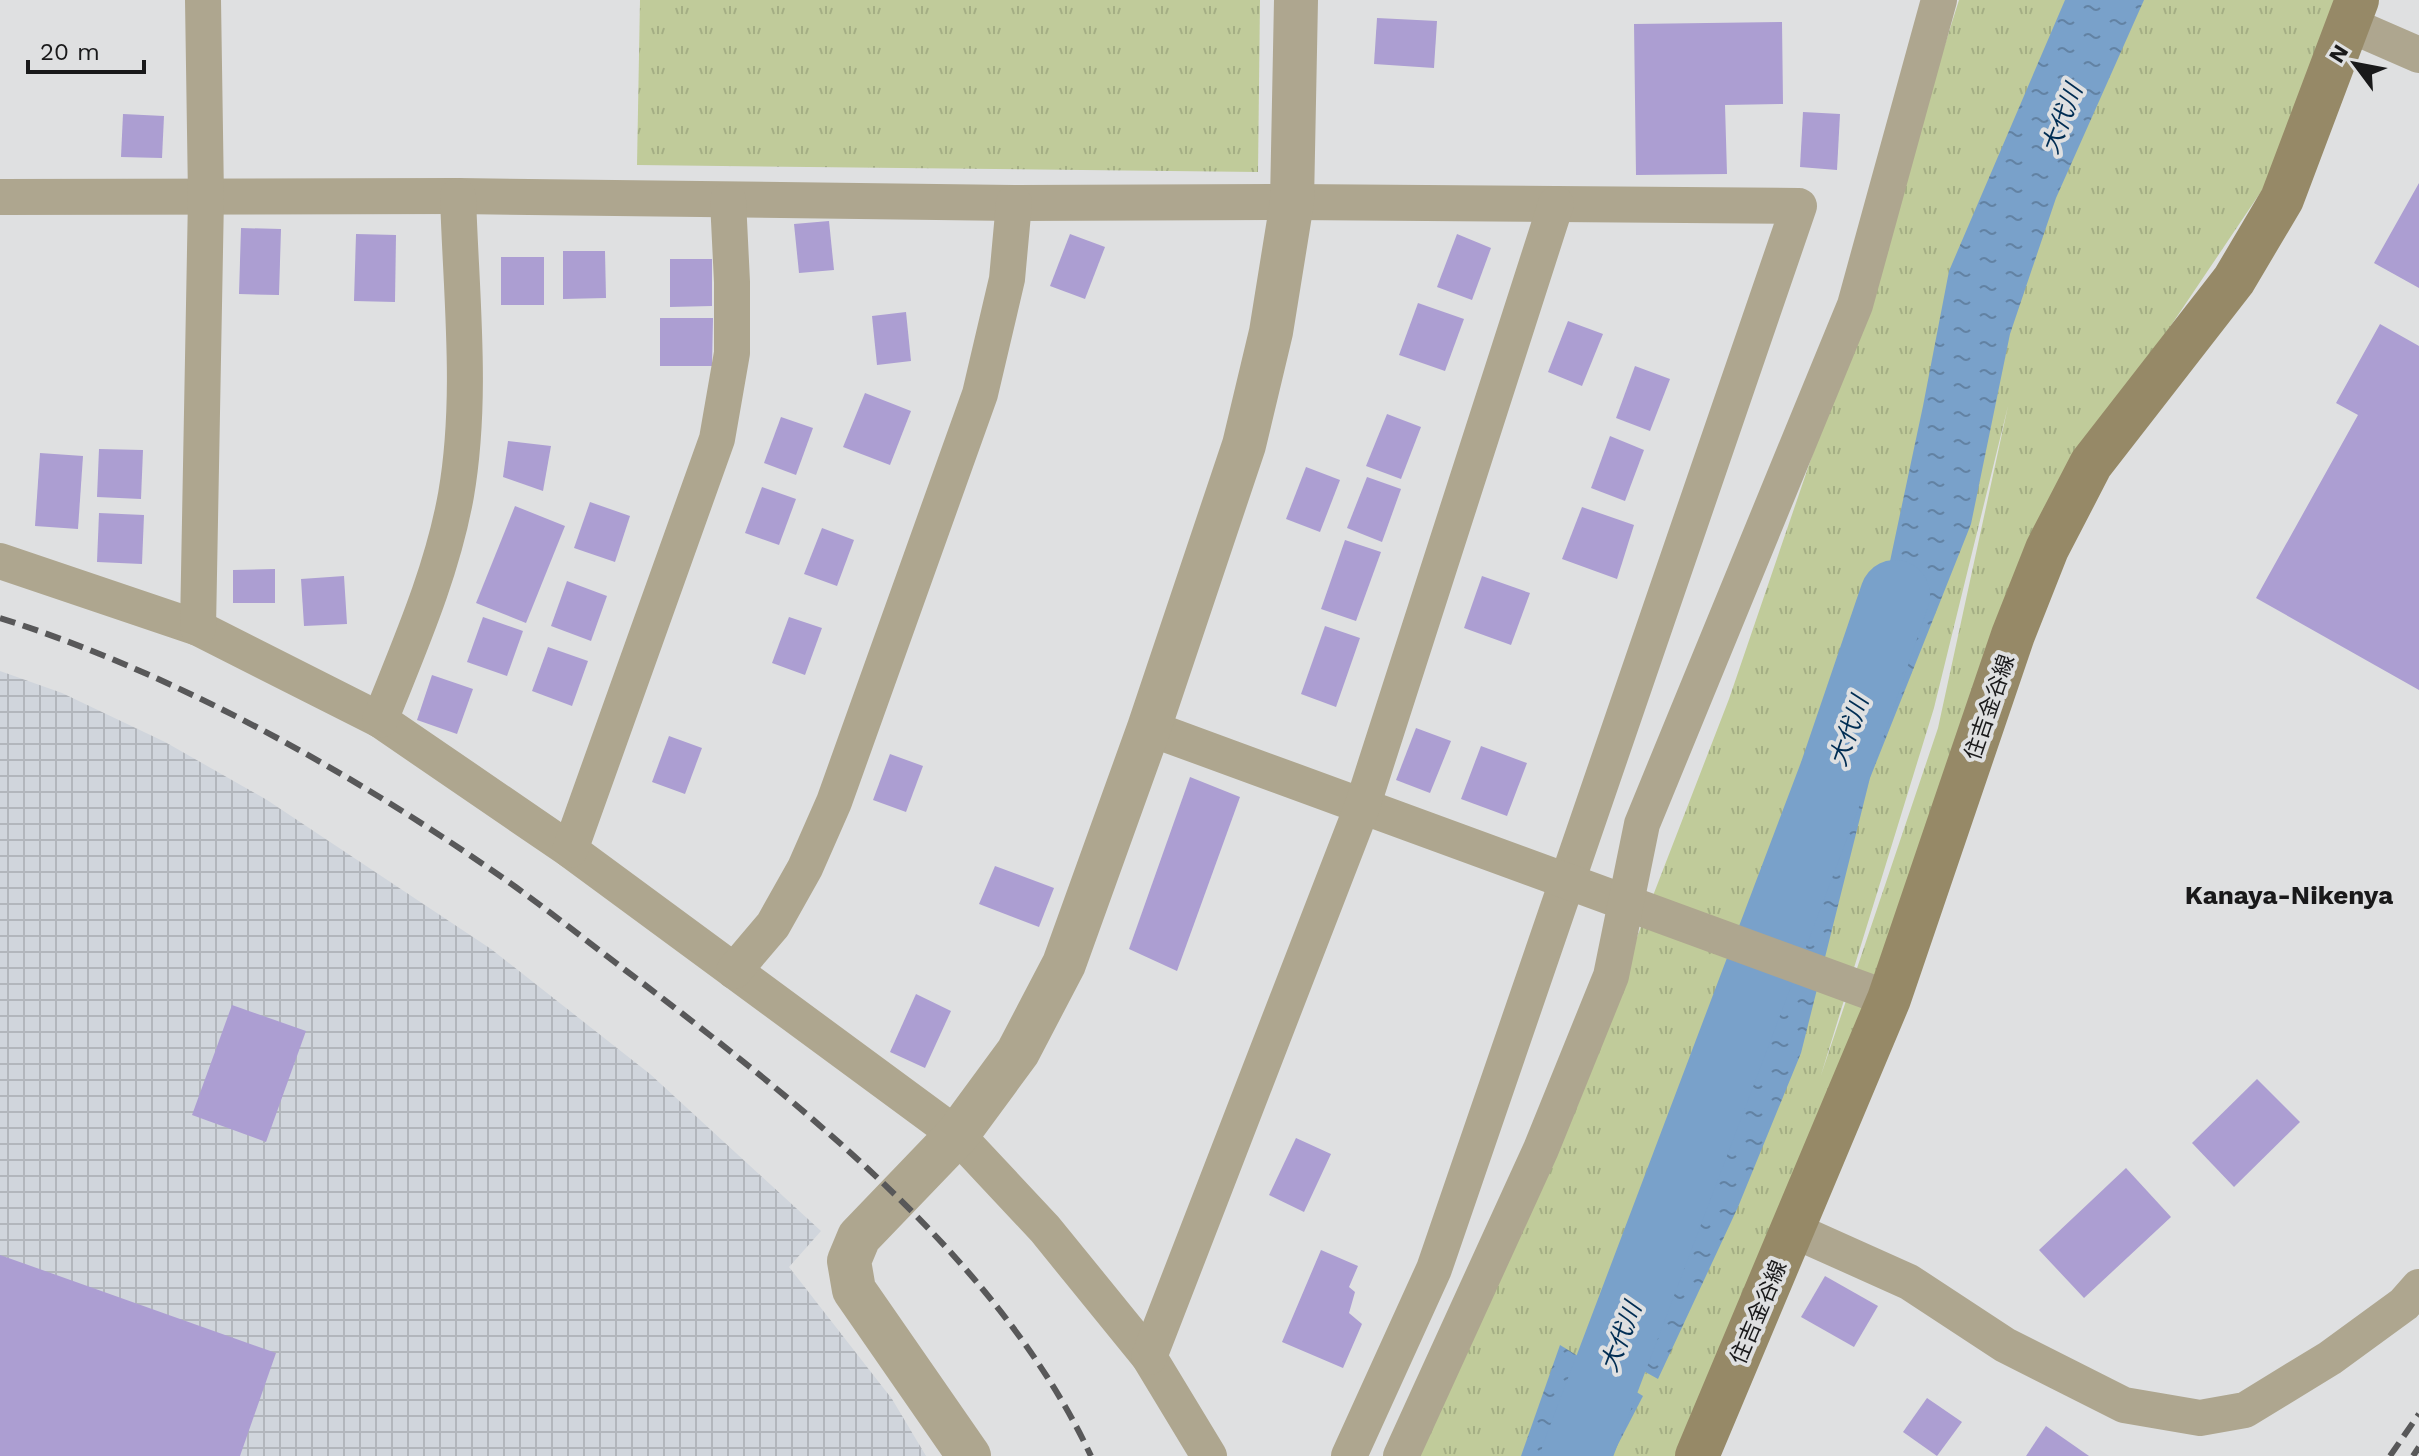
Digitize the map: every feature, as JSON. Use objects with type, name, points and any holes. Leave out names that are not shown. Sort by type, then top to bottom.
[{"type":"main road","name":"住吉金谷線","points":[[1697,1456],[1889,999],[2013,635],[2047,549],[2091,464],[2234,280],[2282,199],[2353,12]]},
{"type":"street","points":[[198,628],[206,197],[203,0]]},
{"type":"street","points":[[969,1456],[854,1290],[849,1261],[859,1237],[957,1135],[1018,1052],[1064,964],[1149,728],[1244,445],[1271,332],[1292,202],[1296,0]]},
{"type":"street","points":[[1401,1456],[1541,1149],[1611,976],[1642,824],[1855,305],[1939,0]]},
{"type":"street","points":[[2353,12],[2419,55]]},
{"type":"street","points":[[380,720],[431,593],[456,495],[465,391],[458,196]]},
{"type":"street","points":[[0,197],[458,196],[1014,203],[1799,206],[1434,1269],[1349,1456]]},
{"type":"street","points":[[570,850],[717,439],[732,353],[728,200]]},
{"type":"street","points":[[734,971],[773,925],[805,868],[834,802],[980,394],[1007,279],[1014,203]]},
{"type":"street","points":[[1149,1357],[1362,807],[1556,204]]},
{"type":"street","points":[[0,561],[198,628],[380,720],[570,850],[957,1135],[1045,1229],[1149,1357],[1209,1456]]},
{"type":"street","points":[[1149,728],[1889,999]]},
{"type":"street","points":[[1793,1230],[1909,1282],[2005,1345],[2124,1405],[2200,1418],[2245,1410],[2330,1358],[2404,1304],[2419,1287]]},
{"type":"shaded area","points":[[0,671],[62,693],[165,742],[267,800],[491,949],[650,1074],[821,1231],[789,1267],[892,1399],[926,1456],[0,1456]]},
{"type":"green space","points":[[640,0],[1260,0],[1258,172],[637,165]]},
{"type":"green space","points":[[1959,0],[2357,0],[2316,110],[2040,520],[1849,1096],[1686,1456],[1418,1456],[1581,1082],[1729,699],[1851,342]],"holes":[[[2008,406],[1938,728],[1821,1075],[1934,708]]]},
{"type":"water","points":[[2065,0],[2144,0],[2056,198],[2010,334],[1971,524],[1870,778],[1801,1053],[1738,1207],[1658,1379],[1593,1343],[1698,1208],[1746,1096],[1838,806],[1949,271]]},
{"type":"water","points":[[1560,1345],[1643,1396],[1612,1456],[1521,1456]]},
{"type":"building","points":[[1377,18],[1437,21],[1434,68],[1374,64]]},
{"type":"building","points":[[1782,22],[1783,104],[1725,105],[1727,174],[1636,175],[1634,24]]},
{"type":"building","points":[[1803,112],[1840,114],[1837,170],[1800,167]]},
{"type":"building","points":[[123,114],[164,116],[162,158],[121,157]]},
{"type":"building","points":[[2419,183],[2419,288],[2374,263]]},
{"type":"building","points":[[829,221],[834,270],[799,273],[794,224]]},
{"type":"building","points":[[241,228],[281,229],[279,295],[239,294]]},
{"type":"building","points":[[356,234],[396,235],[395,302],[354,301]]},
{"type":"building","points":[[1070,234],[1105,247],[1085,299],[1050,286]]},
{"type":"building","points":[[1457,234],[1491,248],[1472,300],[1437,287]]},
{"type":"building","points":[[563,251],[605,251],[606,298],[563,299]]},
{"type":"building","points":[[501,257],[544,257],[544,305],[501,305]]},
{"type":"building","points":[[670,259],[712,259],[712,306],[670,307]]},
{"type":"building","points":[[1418,303],[1464,319],[1445,371],[1399,355]]},
{"type":"building","points":[[906,312],[911,361],[877,365],[872,316]]},
{"type":"building","points":[[660,318],[713,318],[712,366],[660,366]]},
{"type":"building","points":[[1568,321],[1603,334],[1582,386],[1548,372]]},
{"type":"building","points":[[2380,324],[2419,346],[2419,690],[2256,598],[2358,415],[2336,403]]},
{"type":"building","points":[[1635,366],[1670,379],[1650,431],[1616,418]]},
{"type":"building","points":[[865,393],[911,411],[890,465],[843,447]]},
{"type":"building","points":[[1387,414],[1421,427],[1401,479],[1366,466]]},
{"type":"building","points":[[781,417],[813,428],[796,475],[764,463]]},
{"type":"building","points":[[1610,436],[1644,450],[1625,501],[1591,488]]},
{"type":"building","points":[[508,441],[551,446],[543,491],[503,477]]},
{"type":"building","points":[[99,449],[143,450],[141,499],[97,497]]},
{"type":"building","points":[[40,453],[83,456],[78,529],[35,526]]},
{"type":"building","points":[[1306,467],[1340,480],[1320,532],[1286,519]]},
{"type":"building","points":[[1367,477],[1401,489],[1382,542],[1347,528]]},
{"type":"building","points":[[762,487],[796,499],[779,545],[745,533]]},
{"type":"building","points":[[590,502],[630,516],[615,562],[574,548]]},
{"type":"building","points":[[515,506],[565,526],[526,623],[476,603]]},
{"type":"building","points":[[1582,507],[1634,525],[1617,579],[1562,559]]},
{"type":"building","points":[[99,513],[144,515],[142,564],[97,562]]},
{"type":"building","points":[[822,528],[854,540],[837,586],[804,574]]},
{"type":"building","points":[[1345,540],[1381,552],[1356,621],[1321,609]]},
{"type":"building","points":[[275,569],[275,603],[233,603],[233,570]]},
{"type":"building","points":[[344,576],[347,624],[304,626],[301,579]]},
{"type":"building","points":[[1482,576],[1530,593],[1511,645],[1464,628]]},
{"type":"building","points":[[567,581],[607,596],[591,641],[551,626]]},
{"type":"building","points":[[483,617],[523,631],[507,676],[467,662]]},
{"type":"building","points":[[789,617],[822,628],[805,675],[772,663]]},
{"type":"building","points":[[1325,626],[1360,638],[1336,707],[1301,694]]},
{"type":"building","points":[[548,647],[588,661],[572,706],[532,691]]},
{"type":"building","points":[[432,675],[473,689],[457,734],[417,720]]},
{"type":"building","points":[[1416,728],[1451,741],[1430,793],[1396,780]]},
{"type":"building","points":[[669,736],[702,748],[685,794],[652,782]]},
{"type":"building","points":[[1481,746],[1527,763],[1507,816],[1461,799]]},
{"type":"building","points":[[890,754],[923,766],[906,812],[873,800]]},
{"type":"building","points":[[1190,777],[1240,797],[1177,971],[1129,949]]},
{"type":"building","points":[[995,866],[1054,888],[1039,927],[979,904]]},
{"type":"building","points":[[916,994],[951,1011],[925,1068],[890,1052]]},
{"type":"building","points":[[232,1005],[306,1031],[266,1142],[192,1115]]},
{"type":"building","points":[[2257,1079],[2300,1122],[2234,1187],[2192,1143]]},
{"type":"building","points":[[1296,1138],[1331,1154],[1304,1212],[1269,1195]]},
{"type":"building","points":[[2126,1168],[2171,1217],[2084,1298],[2039,1250]]},
{"type":"building","points":[[1321,1250],[1358,1266],[1349,1287],[1355,1292],[1349,1313],[1362,1324],[1343,1368],[1282,1342]]},
{"type":"building","points":[[0,1255],[276,1353],[240,1456],[0,1456]]},
{"type":"building","points":[[1825,1276],[1878,1306],[1854,1347],[1801,1317]]},
{"type":"building","points":[[1927,1398],[1962,1422],[1937,1456],[1903,1432]]},
{"type":"building","points":[[2046,1426],[2089,1456],[2026,1456]]},
{"type":"waterway","name":"大代川","points":[[1576,1456],[1834,774],[1895,595]]},
{"type":"railway","points":[[0,618],[129,666],[256,726],[317,760],[493,871],[645,985],[835,1139],[954,1256],[1007,1319],[1053,1386],[1091,1456]]},
{"type":"railway","points":[[2390,1456],[2419,1414]]},
{"type":"railway","points":[[2413,1456],[2419,1447]]},
{"type":"district","name":"Kanaya-Nikenya","points":[[2289,895]]}]
